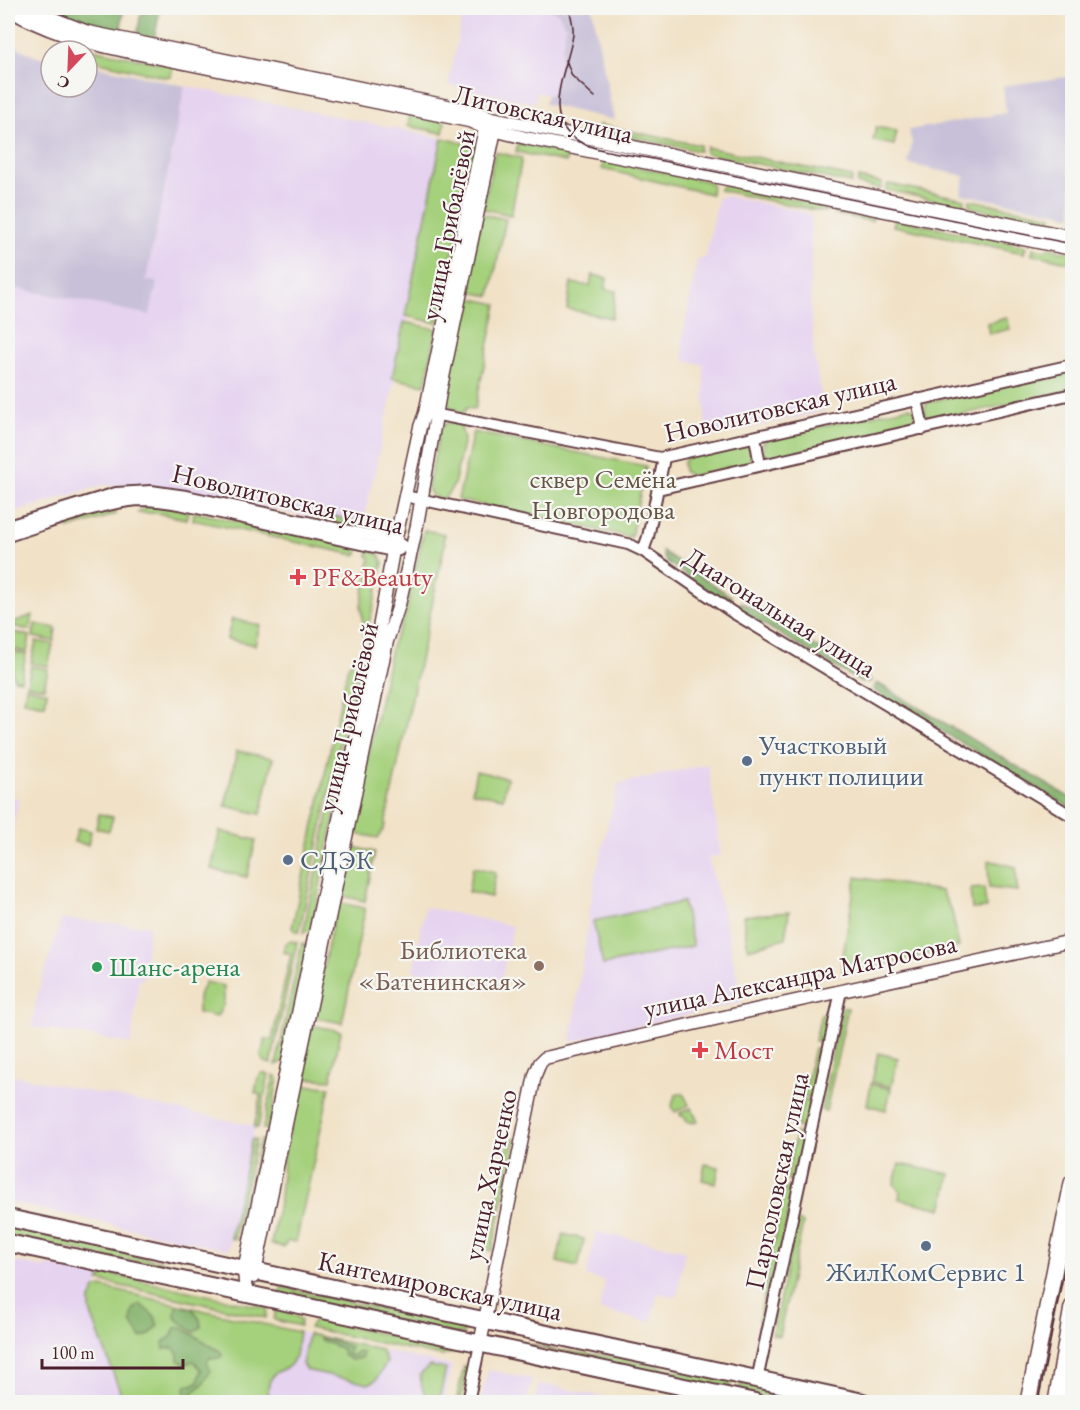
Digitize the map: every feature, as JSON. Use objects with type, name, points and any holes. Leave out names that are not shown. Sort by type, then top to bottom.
[{"type":"main road","points":[[1028,1402],[1072,1183]]},
{"type":"main road","name":"Кантемировская улица","points":[[8,1218],[250,1272],[862,1402]]},
{"type":"main road","name":"Кантемировская улица","points":[[8,1243],[751,1402]]},
{"type":"main road","points":[[1056,1402],[1072,1307]]},
{"type":"street","name":"Литовская улица","points":[[26,8],[88,32],[472,111],[490,126],[1072,249]]},
{"type":"street","name":"Литовская улица","points":[[8,9],[52,31],[85,42],[490,126],[1072,237]]},
{"type":"street","name":"улица Грибалёвой","points":[[250,1272],[282,1140],[387,641],[399,605],[411,550],[431,414],[441,387],[490,126]]},
{"type":"street","name":"Новолитовская улица","points":[[431,414],[648,457],[664,458],[1072,365]]},
{"type":"street","name":"Новолитовская улица","points":[[658,489],[1072,394]]},
{"type":"street","points":[[917,399],[923,429]]},
{"type":"street","name":"улица Грибалёвой","points":[[246,1294],[394,546],[420,427],[431,414]]},
{"type":"street","points":[[755,437],[760,465]]},
{"type":"street","points":[[643,551],[664,458]]},
{"type":"street","name":"Новолитовская улица","points":[[8,526],[116,493],[151,490],[186,496],[411,550]]},
{"type":"street","name":"Диагональная улица","points":[[405,496],[628,544],[643,551],[732,612],[1072,816]]},
{"type":"street","name":"Новолитовская улица","points":[[8,536],[110,505],[151,500],[394,546]]},
{"type":"street","name":"улица Александра Матросова","points":[[540,1063],[545,1058],[559,1054],[1072,941]]},
{"type":"street","name":"Парголовская улица","points":[[757,1380],[841,991]]},
{"type":"street","name":"улица Харченко","points":[[468,1402],[535,1075],[540,1063]]},
{"type":"shaded area","points":[[464,8],[547,8],[558,13],[566,26],[551,96],[537,92],[534,103],[448,85]]},
{"type":"shaded area","points":[[547,8],[592,8],[614,120],[545,104],[547,95],[551,95],[559,67],[566,26],[558,13]]},
{"type":"shaded area","points":[[8,42],[39,57],[39,99],[99,99],[99,67],[185,86],[146,280],[157,282],[150,315],[16,288],[8,327]]},
{"type":"shaded area","points":[[1072,76],[1072,216],[961,194],[965,176],[908,164],[912,143],[909,130],[1006,113],[1003,86]]},
{"type":"shaded area","points":[[185,86],[442,138],[405,334],[362,528],[152,486],[103,485],[8,514],[8,327],[15,288],[156,282],[146,280]]},
{"type":"shaded area","points":[[725,196],[811,215],[810,301],[814,355],[824,411],[706,438],[703,364],[684,361],[682,340],[697,261],[706,257],[718,198]]},
{"type":"shaded area","points":[[708,764],[721,855],[708,858],[726,925],[742,1002],[571,1042],[594,881],[618,784]]},
{"type":"shaded area","points":[[8,796],[19,798],[8,853]]},
{"type":"shaded area","points":[[425,907],[513,926],[500,987],[413,971]]},
{"type":"shaded area","points":[[61,919],[149,926],[143,980],[139,980],[131,1044],[32,1027],[37,996]]},
{"type":"shaded area","points":[[8,1074],[255,1126],[228,1250],[8,1202]]},
{"type":"shaded area","points":[[596,1232],[685,1250],[677,1297],[658,1293],[651,1322],[599,1310],[605,1281],[586,1276]]},
{"type":"shaded area","points":[[8,1260],[46,1268],[47,1265],[101,1277],[90,1300],[90,1311],[124,1402],[8,1402]]},
{"type":"shaded area","points":[[282,1328],[452,1366],[444,1402],[194,1402]]},
{"type":"shaded area","points":[[488,1370],[532,1379],[527,1402],[481,1402]]},
{"type":"shaded area","points":[[539,1384],[556,1387],[627,1402],[535,1402]]},
{"type":"green space","points":[[39,8],[120,8],[123,14],[120,34],[94,29]]},
{"type":"green space","points":[[147,8],[160,8],[154,42],[137,38],[140,17]]},
{"type":"green space","points":[[99,50],[173,66],[171,76],[164,77],[99,62]]},
{"type":"green space","points":[[410,115],[445,122],[443,133],[408,126]]},
{"type":"green space","points":[[598,125],[700,145],[699,151],[597,130]]},
{"type":"green space","points":[[876,127],[897,131],[894,145],[873,141]]},
{"type":"green space","points":[[442,138],[476,146],[438,323],[405,316]]},
{"type":"green space","points":[[518,143],[568,153],[566,162],[516,152]]},
{"type":"green space","points":[[706,147],[852,177],[851,183],[705,153]]},
{"type":"green space","points":[[495,152],[522,158],[511,215],[483,209]]},
{"type":"green space","points":[[604,160],[707,181],[712,185],[711,194],[602,169]]},
{"type":"green space","points":[[858,178],[882,183],[881,189],[857,184]]},
{"type":"green space","points":[[888,184],[965,199],[963,206],[886,190]]},
{"type":"green space","points":[[723,185],[826,206],[825,212],[719,190]]},
{"type":"green space","points":[[970,200],[1052,216],[1051,223],[969,207]]},
{"type":"green space","points":[[835,207],[873,215],[872,221],[833,214]]},
{"type":"green space","points":[[482,214],[506,219],[490,296],[466,291]]},
{"type":"green space","points":[[895,219],[1026,246],[1024,253],[893,226]]},
{"type":"green space","points":[[1033,248],[1046,250],[1048,248],[1072,253],[1072,263],[1032,254]]},
{"type":"green space","points":[[592,275],[607,278],[605,289],[616,291],[612,318],[567,309],[571,283],[590,286]]},
{"type":"green space","points":[[465,297],[497,304],[475,409],[466,408],[463,414],[450,407],[445,396]]},
{"type":"green space","points":[[1007,318],[1010,329],[989,334],[987,323]]},
{"type":"green space","points":[[404,322],[437,329],[425,385],[392,378]]},
{"type":"green space","points":[[1072,370],[1072,390],[932,421],[926,417],[924,408],[928,402]]},
{"type":"green space","points":[[909,407],[914,409],[916,422],[913,426],[771,457],[764,454],[763,443],[768,438]]},
{"type":"green space","points":[[446,423],[460,424],[464,439],[454,485],[444,499],[433,496],[428,486],[440,430]]},
{"type":"green space","name":"сквер Семёна Новгородова","points":[[473,432],[646,466],[631,537],[458,500]]},
{"type":"green space","points":[[744,444],[750,448],[752,457],[748,463],[692,476],[684,472],[683,463],[687,457]]},
{"type":"green space","points":[[148,504],[188,511],[186,519],[157,513],[138,513]]},
{"type":"green space","points":[[114,509],[116,514],[68,529],[67,523]]},
{"type":"green space","points":[[194,512],[359,548],[358,554],[193,520]]},
{"type":"green space","points":[[333,516],[362,523],[365,529],[335,523]]},
{"type":"green space","points":[[424,530],[445,534],[443,542],[445,543],[384,829],[378,838],[352,833],[392,644],[405,617]]},
{"type":"green space","points":[[369,550],[379,554],[383,562],[372,613],[364,637],[361,605],[370,560]]},
{"type":"green space","points":[[662,551],[732,597],[730,600],[724,601],[668,563]]},
{"type":"green space","points":[[741,602],[871,680],[869,683],[864,680],[862,683],[743,612],[740,608]]},
{"type":"green space","points":[[33,615],[30,630],[8,625],[8,624]]},
{"type":"green space","points":[[232,619],[260,625],[255,645],[227,639]]},
{"type":"green space","points":[[35,624],[56,628],[54,641],[33,637]]},
{"type":"green space","points":[[9,631],[30,636],[27,652],[8,648]]},
{"type":"green space","points":[[36,641],[53,644],[48,666],[31,663]]},
{"type":"green space","points":[[10,651],[26,654],[21,680],[14,679],[8,659]]},
{"type":"green space","points":[[363,651],[368,653],[311,930],[303,933]]},
{"type":"green space","points":[[359,654],[299,932],[292,928],[348,666]]},
{"type":"green space","points":[[31,666],[48,669],[44,688],[27,685]]},
{"type":"green space","points":[[877,683],[1072,799],[1072,809],[873,690]]},
{"type":"green space","points":[[26,687],[47,692],[45,705],[24,701]]},
{"type":"green space","points":[[237,751],[273,758],[261,814],[225,806]]},
{"type":"green space","points":[[476,771],[507,778],[503,798],[472,792]]},
{"type":"green space","points":[[99,814],[113,817],[109,831],[96,828]]},
{"type":"green space","points":[[78,828],[91,831],[88,845],[74,842]]},
{"type":"green space","points":[[220,831],[256,840],[247,877],[211,869]]},
{"type":"green space","points":[[349,846],[375,852],[365,901],[339,895]]},
{"type":"green space","points":[[988,860],[1016,867],[1017,891],[989,888]]},
{"type":"green space","points":[[473,867],[496,872],[491,897],[468,892]]},
{"type":"green space","points":[[856,877],[941,891],[952,912],[959,947],[843,973],[842,962]]},
{"type":"green space","points":[[984,888],[986,908],[972,909],[970,889]]},
{"type":"green space","points":[[337,902],[364,908],[342,1023],[313,1017]]},
{"type":"green space","points":[[683,902],[693,946],[603,965],[593,921]]},
{"type":"green space","points":[[789,912],[785,938],[748,949],[743,916]]},
{"type":"green space","points":[[289,941],[297,942],[271,1064],[263,1061],[261,1056],[265,1039],[272,1040],[291,954],[283,952]]},
{"type":"green space","points":[[302,943],[307,946],[283,1062],[276,1065]]},
{"type":"green space","points":[[205,982],[224,986],[224,1003],[217,1017],[198,1013],[198,997]]},
{"type":"green space","points":[[842,1007],[848,1008],[826,1111],[821,1110]]},
{"type":"green space","points":[[821,1014],[830,1016],[824,1043],[815,1041]]},
{"type":"green space","points":[[311,1025],[341,1031],[331,1080],[301,1078]]},
{"type":"green space","points":[[814,1048],[822,1050],[813,1098],[804,1096]]},
{"type":"green space","points":[[878,1053],[898,1058],[891,1087],[872,1082]]},
{"type":"green space","points":[[262,1073],[269,1074],[258,1128],[254,1128],[261,1095],[255,1093],[258,1078]]},
{"type":"green space","points":[[274,1075],[278,1078],[269,1130],[263,1129]]},
{"type":"green space","points":[[871,1084],[891,1089],[886,1110],[867,1105]]},
{"type":"green space","points":[[299,1085],[330,1087],[296,1242],[288,1241],[283,1247],[271,1244],[280,1197],[283,1160]]},
{"type":"green space","points":[[683,1093],[689,1105],[675,1112],[672,1106],[675,1095]]},
{"type":"green space","points":[[803,1100],[812,1102],[806,1129],[797,1127]]},
{"type":"green space","points":[[691,1108],[698,1121],[694,1123],[686,1121],[686,1118],[680,1115]]},
{"type":"green space","points":[[796,1133],[805,1135],[795,1182],[787,1180]]},
{"type":"green space","points":[[510,1138],[516,1139],[492,1251],[486,1250]]},
{"type":"green space","points":[[252,1139],[256,1140],[234,1239],[230,1238]]},
{"type":"green space","points":[[260,1140],[266,1142],[250,1194],[241,1240],[238,1240]]},
{"type":"green space","points":[[705,1164],[719,1167],[716,1183],[702,1180]]},
{"type":"green space","points":[[899,1164],[950,1174],[942,1209],[899,1199],[900,1191],[894,1184]]},
{"type":"green space","points":[[785,1188],[793,1189],[765,1321],[759,1320]]},
{"type":"green space","points":[[797,1221],[803,1223],[779,1336],[772,1334]]},
{"type":"green space","points":[[8,1227],[233,1277],[233,1279],[158,1263],[115,1259],[8,1235]]},
{"type":"green space","points":[[563,1234],[584,1239],[578,1267],[557,1262]]},
{"type":"green space","points":[[105,1273],[267,1308],[266,1318],[99,1281]]},
{"type":"green space","points":[[101,1287],[299,1332],[293,1361],[289,1367],[272,1378],[268,1391],[270,1401],[253,1402],[234,1398],[219,1402],[124,1402],[90,1311],[90,1300],[95,1289]]},
{"type":"green space","points":[[282,1287],[465,1328],[463,1335],[280,1295]]},
{"type":"green space","points":[[140,1304],[155,1317],[158,1326],[149,1335],[141,1338],[131,1322],[133,1310]]},
{"type":"green space","points":[[180,1305],[193,1309],[200,1320],[201,1327],[194,1332],[175,1318],[176,1307]]},
{"type":"green space","points":[[276,1310],[295,1315],[301,1321],[300,1326],[274,1320]]},
{"type":"green space","points":[[315,1320],[456,1350],[441,1356],[309,1328]]},
{"type":"green space","points":[[181,1327],[221,1352],[222,1356],[209,1358],[207,1364],[211,1370],[203,1384],[186,1399],[187,1384],[192,1385],[198,1382],[201,1370],[194,1361],[184,1364],[178,1360],[178,1353],[174,1348],[164,1349],[163,1342],[171,1337],[175,1328]]},
{"type":"green space","points":[[308,1334],[381,1350],[387,1362],[376,1380],[369,1384],[306,1370],[302,1364]]},
{"type":"green space","points":[[319,1338],[350,1347],[348,1354],[352,1356],[358,1351],[363,1352],[361,1358],[351,1360],[343,1355],[342,1349],[321,1340]]},
{"type":"green space","points":[[493,1338],[561,1351],[608,1356],[731,1382],[729,1389]]},
{"type":"green space","points":[[429,1366],[446,1369],[439,1400],[426,1395],[423,1389],[420,1375]]},
{"type":"green space","points":[[464,1366],[468,1367],[461,1402],[456,1402]]},
{"type":"green space","points":[[740,1384],[831,1402],[795,1402],[739,1391]]},
{"type":"tram line","points":[[569,8],[573,35],[562,78],[558,107],[560,121],[567,132],[580,142],[613,152],[1072,244]]},
{"type":"tram line","points":[[566,60],[572,76],[595,97]]},
{"type":"tram line","points":[[1038,1402],[1072,1231]]},
{"type":"place","name":"PF&Beauty","points":[[298,577]]},
{"type":"place","name":"Участковый пункт полиции","points":[[747,761]]},
{"type":"place","name":"СДЭК","points":[[288,860]]},
{"type":"place","name":"Библиотека «Батенинская»","points":[[539,966]]},
{"type":"place","name":"Шанс-арена","points":[[97,967]]},
{"type":"place","name":"Мост","points":[[700,1050]]},
{"type":"place","name":"ЖилКомСервис 1","points":[[926,1246]]}]
